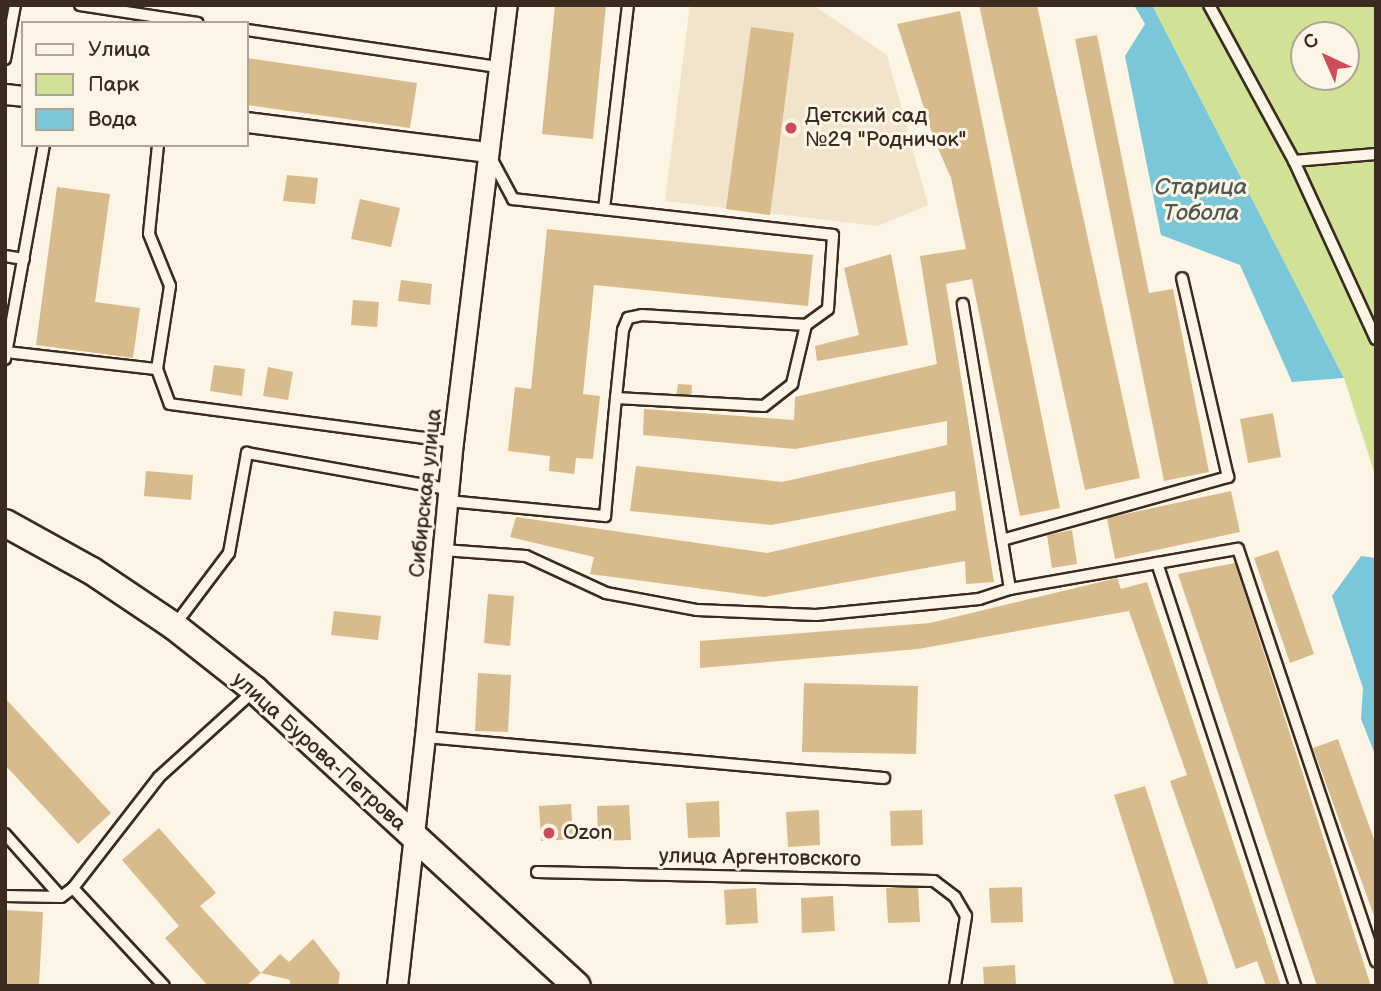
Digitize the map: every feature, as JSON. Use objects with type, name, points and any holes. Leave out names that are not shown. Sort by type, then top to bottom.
[{"type":"main road","name":"улица Бурова-Петрова","points":[[5,523],[92,571],[174,626],[255,690],[577,986]]},
{"type":"street","name":"Сибирская улица","points":[[397,986],[425,737],[453,442],[507,5]]},
{"type":"street","points":[[248,122],[487,152]]},
{"type":"lane","points":[[5,59],[15,5]]},
{"type":"lane","points":[[80,5],[187,21]]},
{"type":"lane","points":[[604,209],[628,5]]},
{"type":"lane","points":[[1209,5],[1294,161],[1376,340]]},
{"type":"lane","points":[[248,30],[499,68]]},
{"type":"lane","points":[[44,147],[6,355],[158,369]]},
{"type":"lane","points":[[158,147],[149,234],[170,286],[158,369],[170,404],[453,442]]},
{"type":"lane","points":[[174,626],[229,553],[247,453],[448,495],[605,516],[623,330],[628,318],[642,315],[806,325],[828,309],[833,234],[513,199],[487,152]]},
{"type":"lane","points":[[1294,161],[1376,154]]},
{"type":"lane","points":[[5,256],[24,259]]},
{"type":"lane","points":[[1002,540],[1228,477],[1182,278]]},
{"type":"lane","points":[[963,304],[1010,589]]},
{"type":"lane","points":[[616,398],[764,406],[792,384],[806,325]]},
{"type":"lane","points":[[443,550],[526,556],[606,593],[697,610],[816,615],[979,600],[1010,589],[1238,549],[1376,962]]},
{"type":"lane","points":[[1157,562],[1295,986]]},
{"type":"lane","points":[[5,895],[61,897],[73,888],[159,777],[255,690]]},
{"type":"lane","points":[[425,737],[884,778]]},
{"type":"lane","points":[[5,834],[61,897]]},
{"type":"lane","name":"улица Аргентовского","points":[[537,872],[934,881],[955,897],[966,916],[955,986]]},
{"type":"lane","points":[[73,888],[164,986]]},
{"type":"shaded area","name":"Детский сад №29 \"Родничок\"","points":[[690,5],[813,5],[887,55],[928,205],[878,226],[665,201]]},
{"type":"green space","points":[[1152,5],[1376,5],[1376,478],[1344,378]]},
{"type":"water","name":"Старица Тобола","points":[[1134,5],[1152,5],[1344,378],[1292,382],[1240,265],[1161,235],[1125,56],[1145,24]]},
{"type":"water","points":[[1361,556],[1376,558],[1376,757],[1361,719],[1363,688],[1332,596]]},
{"type":"building","points":[[555,5],[606,5],[593,139],[542,134]]},
{"type":"building","points":[[979,5],[1037,5],[1140,478],[1085,490]]},
{"type":"building","points":[[960,11],[1060,508],[1020,516],[972,279],[946,284],[994,582],[966,584],[965,561],[764,597],[590,574],[594,557],[510,537],[516,517],[767,553],[956,510],[955,491],[771,525],[630,511],[636,466],[782,482],[947,445],[947,421],[795,449],[643,435],[644,409],[794,420],[795,397],[937,364],[920,256],[966,249],[951,178],[934,139],[897,24]]},
{"type":"building","points":[[751,27],[794,33],[770,215],[726,209]]},
{"type":"building","points":[[1097,35],[1149,293],[1173,289],[1209,472],[1164,481],[1075,39]]},
{"type":"building","points":[[248,58],[417,83],[410,128],[248,105]]},
{"type":"building","points":[[287,175],[318,178],[315,204],[283,201]]},
{"type":"building","points":[[57,187],[110,194],[95,302],[140,308],[133,358],[36,345]]},
{"type":"building","points":[[360,199],[400,208],[391,247],[351,239]]},
{"type":"building","points":[[547,229],[813,255],[808,306],[594,285],[583,394],[600,396],[593,459],[576,458],[574,474],[549,471],[550,456],[508,451],[515,387],[531,389]]},
{"type":"building","points":[[891,254],[908,345],[817,361],[815,346],[859,335],[844,268]]},
{"type":"building","points":[[401,280],[432,284],[430,305],[398,301]]},
{"type":"building","points":[[353,300],[379,302],[377,327],[351,325]]},
{"type":"building","points":[[214,365],[245,369],[242,396],[210,391]]},
{"type":"building","points":[[268,367],[293,372],[288,400],[263,396]]},
{"type":"building","points":[[678,384],[692,385],[691,400],[676,398]]},
{"type":"building","points":[[1273,413],[1281,457],[1248,463],[1240,419]]},
{"type":"building","points":[[146,471],[193,475],[191,500],[144,496]]},
{"type":"building","points":[[1231,491],[1240,532],[1115,559],[1107,518]]},
{"type":"building","points":[[1072,530],[1077,564],[1052,568],[1047,535]]},
{"type":"building","points":[[1278,550],[1314,654],[1290,663],[1254,558]]},
{"type":"building","points":[[1235,563],[1371,986],[1317,986],[1178,574]]},
{"type":"building","points":[[1117,578],[1121,589],[1147,582],[1281,986],[1266,986],[1257,961],[1236,969],[1170,781],[1187,775],[1129,611],[918,649],[700,668],[700,641],[930,623]]},
{"type":"building","points":[[488,594],[514,596],[510,646],[484,643]]},
{"type":"building","points":[[334,611],[381,616],[378,640],[331,635]]},
{"type":"building","points":[[478,673],[511,675],[508,732],[475,731]]},
{"type":"building","points":[[804,683],[918,686],[916,754],[802,752]]},
{"type":"building","points":[[5,698],[111,813],[78,844],[5,765]]},
{"type":"building","points":[[1338,739],[1376,845],[1376,921],[1313,748]]},
{"type":"building","points":[[1145,786],[1209,986],[1175,986],[1114,795]]},
{"type":"building","points":[[719,801],[720,837],[688,838],[686,803]]},
{"type":"building","points":[[571,804],[573,839],[541,841],[539,806]]},
{"type":"building","points":[[629,805],[631,840],[598,841],[597,806]]},
{"type":"building","points":[[819,810],[820,845],[788,847],[786,812]]},
{"type":"building","points":[[922,810],[923,845],[891,846],[890,811]]},
{"type":"building","points":[[159,828],[216,893],[200,906],[261,973],[246,986],[208,986],[165,938],[179,926],[122,860]]},
{"type":"building","points":[[918,887],[920,922],[888,923],[886,888]]},
{"type":"building","points":[[1022,887],[1023,922],[991,923],[989,888]]},
{"type":"building","points":[[756,888],[758,923],[726,925],[724,890]]},
{"type":"building","points":[[833,896],[835,931],[802,933],[801,898]]},
{"type":"building","points":[[5,910],[43,912],[39,986],[5,986]]},
{"type":"building","points":[[313,939],[340,973],[338,986],[290,986],[290,980],[261,973],[280,954],[289,962]]},
{"type":"building","points":[[1015,965],[1016,986],[984,986],[983,967]]},
{"type":"place","name":"Детский сад №29 \"Родничок\"","points":[[791,128]]},
{"type":"place","name":"Ozon","points":[[549,833]]}]
